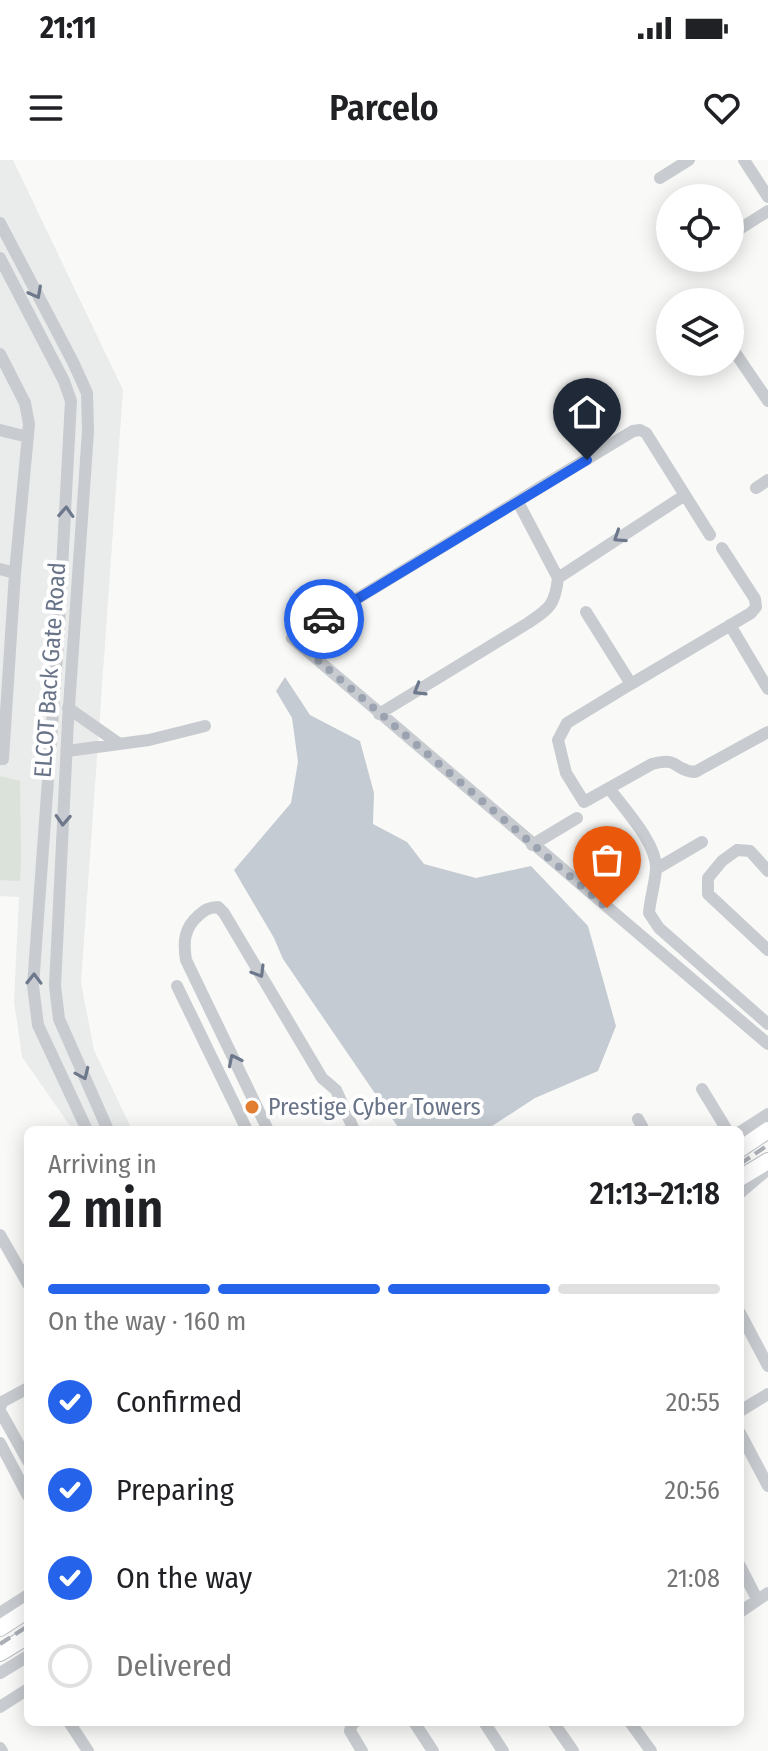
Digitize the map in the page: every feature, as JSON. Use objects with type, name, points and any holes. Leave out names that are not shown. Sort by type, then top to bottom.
[{"type":"main road","points":[[744,1146],[768,1130]]},
{"type":"main road","points":[[744,1176],[768,1161]]},
{"type":"main road","points":[[0,1628],[24,1613]]},
{"type":"main road","points":[[0,1653],[24,1638]]},
{"type":"street","points":[[660,178],[689,160]]},
{"type":"street","points":[[744,160],[768,197]]},
{"type":"street","points":[[744,226],[768,211]]},
{"type":"street","name":"ELCOT Back Gate Road","points":[[0,223],[87,393],[88,431],[68,708],[55,986],[59,1019],[106,1126]]},
{"type":"street","name":"ELCOT Back Gate Road","points":[[0,258],[64,381],[71,401],[60,612],[33,986],[38,1025],[85,1126]]},
{"type":"street","points":[[46,345],[60,337]]},
{"type":"street","points":[[0,354],[29,413],[3,759],[0,759]]},
{"type":"street","points":[[744,366],[768,401]]},
{"type":"street","points":[[0,430],[28,437]]},
{"type":"street","points":[[710,535],[646,433],[633,431],[292,638],[768,1044]]},
{"type":"street","points":[[756,488],[768,480]]},
{"type":"street","points":[[558,578],[685,495]]},
{"type":"street","points":[[379,714],[528,623],[543,613],[556,598],[558,578],[518,502]]},
{"type":"street","points":[[722,548],[755,599],[756,607],[751,613],[567,723],[558,740],[566,773],[584,802],[652,764],[673,762],[687,772],[695,772],[768,732]]},
{"type":"street","points":[[0,569],[15,573]]},
{"type":"street","points":[[586,612],[631,684]]},
{"type":"street","points":[[730,625],[768,689]]},
{"type":"street","points":[[68,708],[118,743]]},
{"type":"street","points":[[67,751],[149,740],[205,726]]},
{"type":"street","points":[[609,788],[654,854],[656,869],[649,913],[659,928],[768,1024]]},
{"type":"street","points":[[532,845],[577,818]]},
{"type":"street","points":[[656,869],[702,842]]},
{"type":"street","points":[[768,871],[750,851],[737,850],[722,861],[708,878],[708,894],[768,950]]},
{"type":"street","points":[[42,875],[61,879]]},
{"type":"street","points":[[266,1126],[186,960],[184,935],[196,917],[211,907],[218,907],[224,913],[322,1078],[336,1090],[352,1126]]},
{"type":"street","points":[[177,986],[245,1126]]},
{"type":"street","points":[[702,1089],[725,1126]]},
{"type":"street","points":[[744,1129],[768,1114]]},
{"type":"street","points":[[744,1190],[768,1169]]},
{"type":"street","points":[[0,1235],[24,1277]]},
{"type":"street","points":[[744,1321],[768,1366]]},
{"type":"street","points":[[24,1390],[2,1402],[0,1409],[2,1418],[24,1454]]},
{"type":"street","points":[[744,1409],[768,1394]]},
{"type":"street","points":[[744,1441],[768,1486]]},
{"type":"street","points":[[0,1443],[24,1488]]},
{"type":"street","points":[[744,1571],[762,1596],[744,1609]]},
{"type":"street","points":[[0,1613],[24,1598]]},
{"type":"street","points":[[0,1673],[24,1659]]},
{"type":"street","points":[[0,1707],[24,1692]]},
{"type":"street","points":[[72,1726],[88,1751]]},
{"type":"street","points":[[352,1726],[351,1735],[362,1751]]},
{"type":"street","points":[[417,1726],[433,1751]]},
{"type":"street","points":[[487,1726],[503,1751]]},
{"type":"street","points":[[556,1726],[573,1751]]},
{"type":"street","points":[[633,1726],[651,1751]]},
{"type":"shaded area","points":[[0,160],[13,160],[123,390],[81,983],[94,1050],[130,1126],[70,1126],[22,1057],[14,1001],[19,897],[0,896]]},
{"type":"shaded area","points":[[285,677],[310,715],[360,741],[374,793],[373,824],[407,842],[424,864],[476,878],[531,866],[588,926],[616,1026],[598,1071],[535,1098],[492,1126],[397,1126],[283,959],[234,870],[291,803],[298,762],[292,718],[276,691]]},
{"type":"shaded area","points":[[0,776],[20,781],[20,881],[0,880]]},
{"type":"railway","points":[[744,1161],[768,1145]]},
{"type":"railway","points":[[0,1644],[24,1629]]},
{"type":"way so far","points":[[324,619],[292,638],[607,908]]},
{"type":"place","name":"Prestige Cyber Towers","points":[[252,1107]]},
{"type":"route","points":[[324,619],[587,460]]}]
